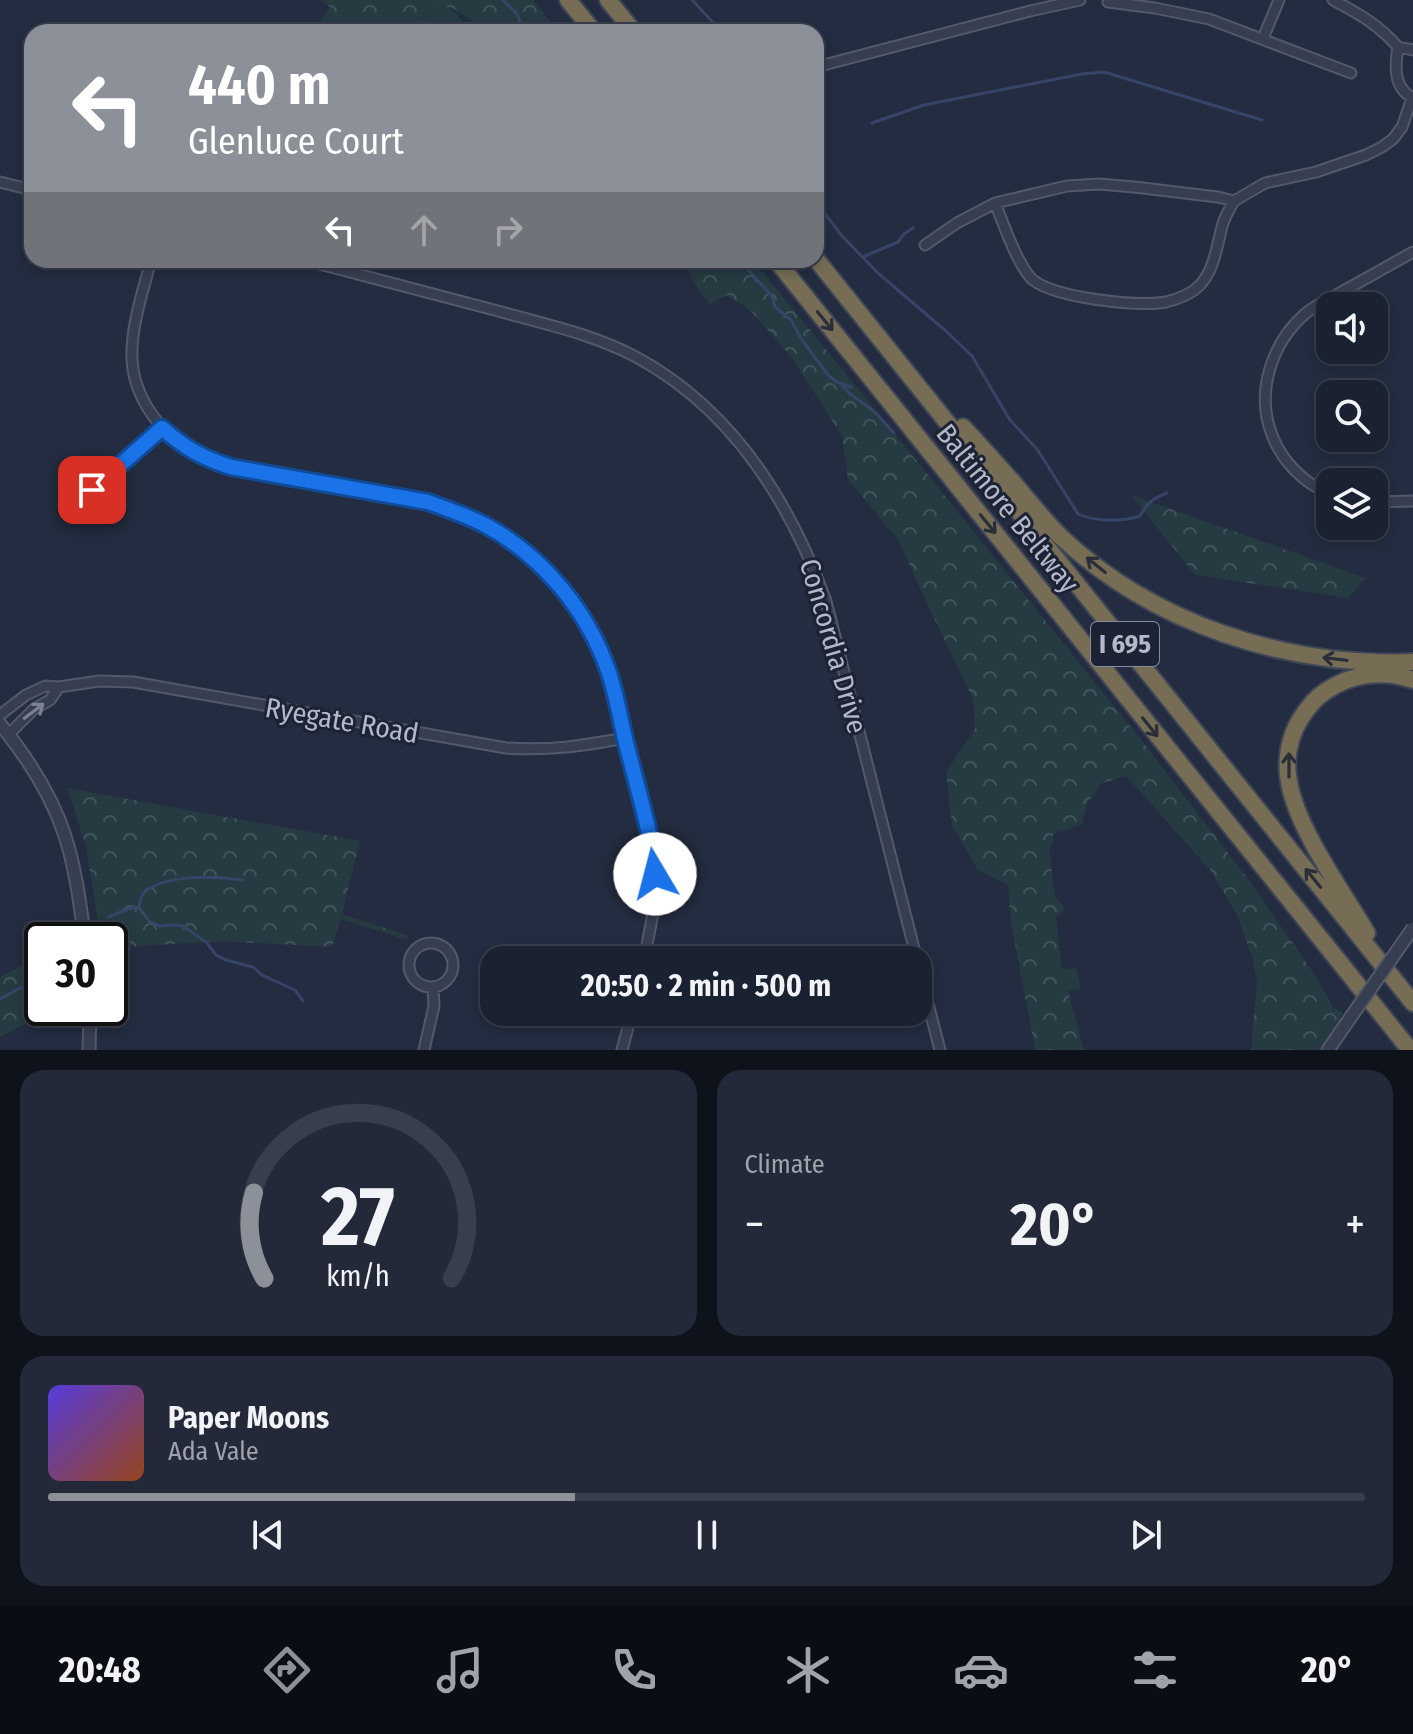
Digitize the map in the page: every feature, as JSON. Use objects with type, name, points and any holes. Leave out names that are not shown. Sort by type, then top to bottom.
[{"type":"highway","points":[[568,0],[588,24]]},
{"type":"highway","points":[[608,0],[628,24]]},
{"type":"highway","name":"Baltimore Beltway","points":[[782,268],[1410,1050]]},
{"type":"highway","name":"Baltimore Beltway","points":[[823,268],[1413,1003]]},
{"type":"highway","points":[[853,305],[1060,535],[1108,575],[1133,591],[1206,627],[1272,648],[1340,660],[1413,662]]},
{"type":"highway","points":[[1397,983],[1309,835],[1296,807],[1289,784],[1288,766],[1293,734],[1308,707],[1320,695],[1359,676],[1392,675],[1413,680]]},
{"type":"highway","points":[[1358,986],[1396,1050]]},
{"type":"street","points":[[1028,0],[1030,11]]},
{"type":"street","points":[[824,65],[1080,0]]},
{"type":"street","points":[[1263,38],[1279,0]]},
{"type":"street","points":[[1333,0],[1384,30],[1398,47],[1413,50]]},
{"type":"street","points":[[1108,2],[1209,19],[1351,73]]},
{"type":"street","points":[[995,203],[1023,268],[1034,280],[1051,289],[1069,295],[1127,302],[1162,303],[1183,297],[1199,286],[1210,271],[1225,219],[1234,201],[1265,183],[1316,172],[1366,155],[1393,139],[1402,127],[1412,98],[1403,93],[1398,84],[1398,47]]},
{"type":"street","points":[[0,182],[24,188]]},
{"type":"street","points":[[925,245],[957,223],[995,203],[1067,186],[1099,184],[1234,201]]},
{"type":"street","points":[[1316,486],[1291,467],[1277,448],[1268,426],[1264,404],[1272,361],[1293,326],[1309,311],[1413,252]]},
{"type":"street","points":[[149,268],[135,323],[132,360],[141,395],[151,414],[181,445],[231,467],[428,502],[457,512],[514,543],[561,587],[588,627],[609,673],[652,846],[655,903],[647,946]]},
{"type":"street","name":"Concordia Drive","points":[[334,268],[556,327],[613,346],[636,357],[685,390],[724,426],[787,511],[811,560],[826,601],[914,946]]},
{"type":"street","points":[[92,490],[162,428]]},
{"type":"street","points":[[1388,502],[1413,501]]},
{"type":"street","name":"Ryegate Road","points":[[0,715],[26,695],[45,686],[99,681],[133,682],[506,748],[572,748],[625,738]]},
{"type":"street","points":[[8,735],[34,709],[50,700],[59,687]]},
{"type":"street","points":[[0,724],[50,799],[65,835],[82,922]]},
{"type":"street","points":[[1328,1050],[1413,928]]},
{"type":"street","points":[[438,943],[453,960],[447,981],[433,987],[414,980],[409,960],[416,948],[438,943]]},
{"type":"street","points":[[424,1050],[434,1006],[433,987]]},
{"type":"street","name":"Concordia Drive","points":[[932,1023],[940,1050]]},
{"type":"street","points":[[89,1050],[90,1026]]},
{"type":"street","points":[[622,1050],[628,1026]]},
{"type":"green space","points":[[320,0],[533,0],[552,24],[478,24],[451,7],[437,6],[416,24],[322,24],[320,22],[330,7]]},
{"type":"green space","points":[[437,6],[450,7],[465,24],[416,24]]},
{"type":"green space","points":[[686,268],[760,268],[1143,742],[1251,883],[1319,981],[1333,1008],[1343,1012],[1338,1026],[1320,1050],[1251,1050],[1257,982],[1237,915],[1211,871],[1126,776],[1102,783],[1088,802],[1081,825],[1053,834],[1054,843],[1049,848],[1055,896],[1064,907],[1056,917],[1062,969],[1076,968],[1081,989],[1068,991],[1084,1050],[1035,1050],[1011,922],[1008,885],[978,870],[952,825],[946,772],[975,729],[973,699],[899,541],[848,480],[842,436],[792,358],[750,310],[727,295],[710,304]]},
{"type":"green space","points":[[1131,495],[1366,578],[1348,598],[1195,575]]},
{"type":"green space","points":[[67,788],[360,841],[342,914],[410,936],[406,940],[341,919],[332,947],[221,941],[128,947],[128,922],[98,922],[86,846]]},
{"type":"green space","points":[[24,964],[24,1025],[0,1037],[0,977]]},
{"type":"waterway","points":[[503,0],[517,14],[521,24]]},
{"type":"waterway","points":[[692,0],[714,24]]},
{"type":"waterway","points":[[872,123],[924,105],[1104,72],[1262,120]]},
{"type":"waterway","points":[[824,212],[879,274],[972,356],[1010,420],[1037,449],[1078,514],[1101,520],[1133,518],[1140,516],[1151,502],[1167,493]]},
{"type":"waterway","points":[[863,257],[898,242],[913,228]]},
{"type":"waterway","points":[[747,268],[772,296],[775,307],[791,320],[828,375],[851,387]]},
{"type":"waterway","points":[[840,383],[876,413],[894,433]]},
{"type":"waterway","points":[[139,908],[144,893],[155,885],[206,877],[242,880]]},
{"type":"waterway","points":[[109,917],[130,908],[139,908],[150,922],[160,926],[183,926],[207,943],[216,955],[253,967],[262,975],[295,990],[303,1001]]},
{"type":"waterway","points":[[0,999],[24,986]]},
{"type":"route","points":[[92,490],[162,428],[195,453],[231,467],[428,502],[485,525],[514,543],[561,587],[580,614],[609,673],[652,846],[655,874]]}]
